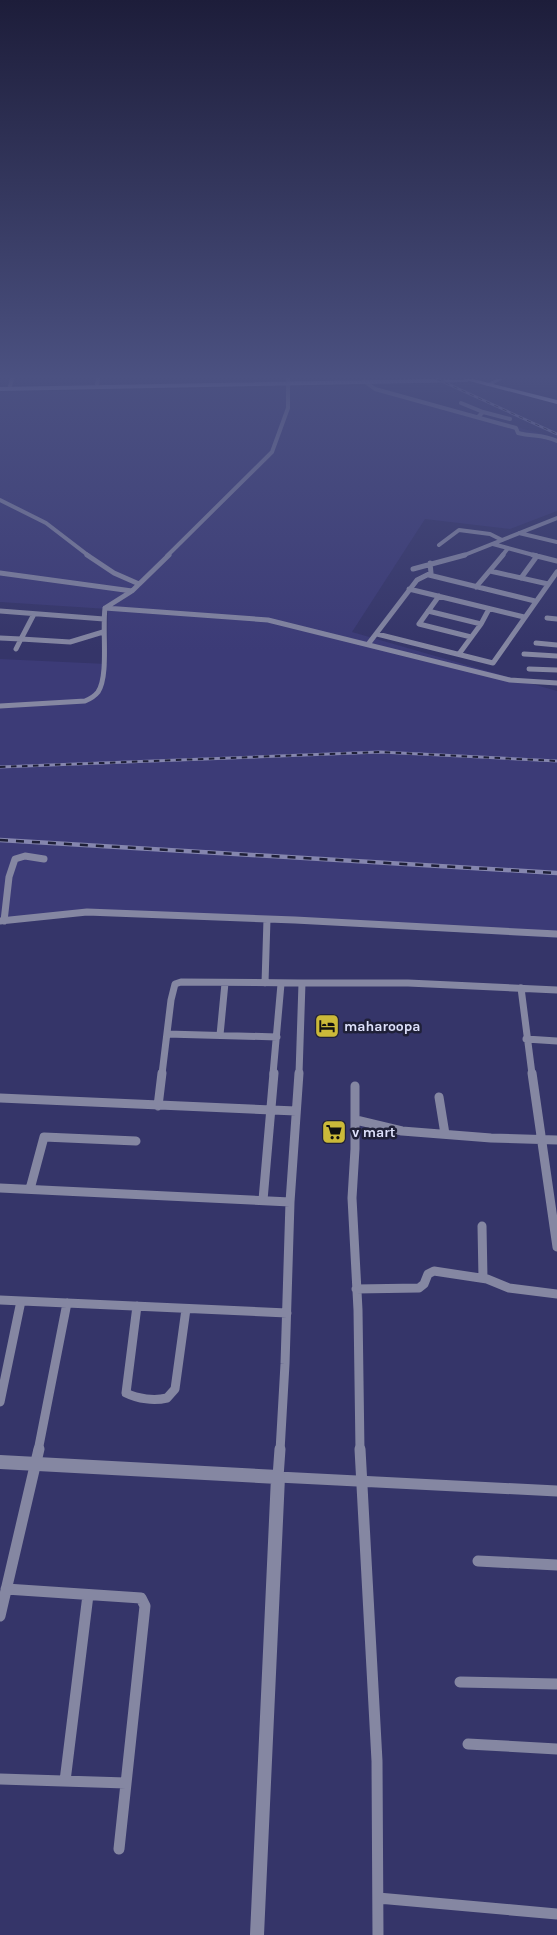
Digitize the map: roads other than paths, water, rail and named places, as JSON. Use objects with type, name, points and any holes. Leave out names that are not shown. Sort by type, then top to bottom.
[{"type":"street","points":[[0,706],[85,701],[94,698],[104,674],[103,632],[106,608],[132,591],[255,469]]},
{"type":"street","points":[[0,500],[51,526],[95,562],[114,574],[139,584]]},
{"type":"street","points":[[413,569],[461,556],[557,518]]},
{"type":"street","points":[[439,546],[459,530],[490,534],[502,540]]},
{"type":"street","points":[[518,533],[557,542]]},
{"type":"street","points":[[493,544],[557,560]]},
{"type":"street","points":[[476,587],[508,548]]},
{"type":"street","points":[[521,578],[537,556]]},
{"type":"street","points":[[429,575],[432,572],[430,563]]},
{"type":"street","points":[[490,570],[548,584]]},
{"type":"street","points":[[377,634],[493,663],[557,572]]},
{"type":"street","points":[[0,573],[132,591]]},
{"type":"street","points":[[369,643],[409,589],[420,578],[429,575],[535,601]]},
{"type":"street","points":[[409,589],[524,617]]},
{"type":"street","points":[[439,596],[419,624],[471,637]]},
{"type":"street","points":[[106,608],[268,620],[369,643],[510,680],[557,683]]},
{"type":"street","points":[[459,654],[481,624],[489,609]]},
{"type":"street","points":[[0,611],[104,619]]},
{"type":"street","points":[[428,611],[481,624]]},
{"type":"street","points":[[16,649],[34,614]]},
{"type":"street","points":[[547,618],[557,619]]},
{"type":"street","points":[[0,638],[70,642],[103,632]]},
{"type":"street","points":[[536,644],[557,644]]},
{"type":"street","points":[[524,654],[557,656]]},
{"type":"street","points":[[530,669],[557,670]]},
{"type":"street","points":[[44,859],[25,856],[15,859],[9,877],[2,921],[87,912],[267,918],[557,934]]},
{"type":"street","points":[[265,983],[267,918]]},
{"type":"street","points":[[158,1106],[175,984],[181,982],[225,984],[408,983],[557,990]]},
{"type":"street","points":[[257,1935],[287,1314],[290,1202],[301,1041],[302,983]]},
{"type":"street","points":[[220,1035],[225,984]]},
{"type":"street","points":[[263,1200],[281,984]]},
{"type":"street","points":[[521,988],[526,1039],[557,1247]]},
{"type":"street","points":[[167,1034],[276,1037]]},
{"type":"street","points":[[526,1039],[557,1040]]},
{"type":"street","points":[[355,1086],[356,1120],[352,1198],[358,1310],[361,1481],[377,1761],[378,1935]]},
{"type":"street","points":[[439,1096],[445,1134]]},
{"type":"street","points":[[0,1098],[296,1111]]},
{"type":"street","points":[[356,1120],[402,1131],[557,1140]]},
{"type":"street","points":[[30,1189],[44,1137],[136,1141]]},
{"type":"street","points":[[0,1188],[290,1202]]},
{"type":"street","points":[[482,1226],[483,1278]]},
{"type":"street","points":[[356,1289],[419,1288],[424,1284],[428,1274],[434,1271],[483,1278],[509,1288],[557,1294]]},
{"type":"street","points":[[0,1300],[287,1314]]},
{"type":"street","points":[[0,1402],[21,1301]]},
{"type":"street","points":[[0,1616],[36,1463],[67,1303]]},
{"type":"street","points":[[137,1306],[126,1393],[131,1397],[161,1399],[169,1397],[175,1389],[186,1309]]},
{"type":"street","points":[[0,1462],[278,1478],[557,1491]]},
{"type":"street","points":[[478,1561],[557,1565]]},
{"type":"street","points":[[6,1589],[141,1598],[145,1606],[119,1849]]},
{"type":"street","points":[[65,1781],[88,1595]]},
{"type":"street","points":[[460,1682],[557,1684]]},
{"type":"street","points":[[468,1744],[557,1749]]},
{"type":"street","points":[[0,1779],[126,1783]]},
{"type":"street","points":[[378,1898],[557,1914]]},
{"type":"railway","points":[[0,767],[380,752],[557,761]]},
{"type":"railway","points":[[0,840],[557,873]]},
{"type":"place","name":"maharoopa","points":[[327,1026]]},
{"type":"place","name":"v mart","points":[[334,1132]]}]
